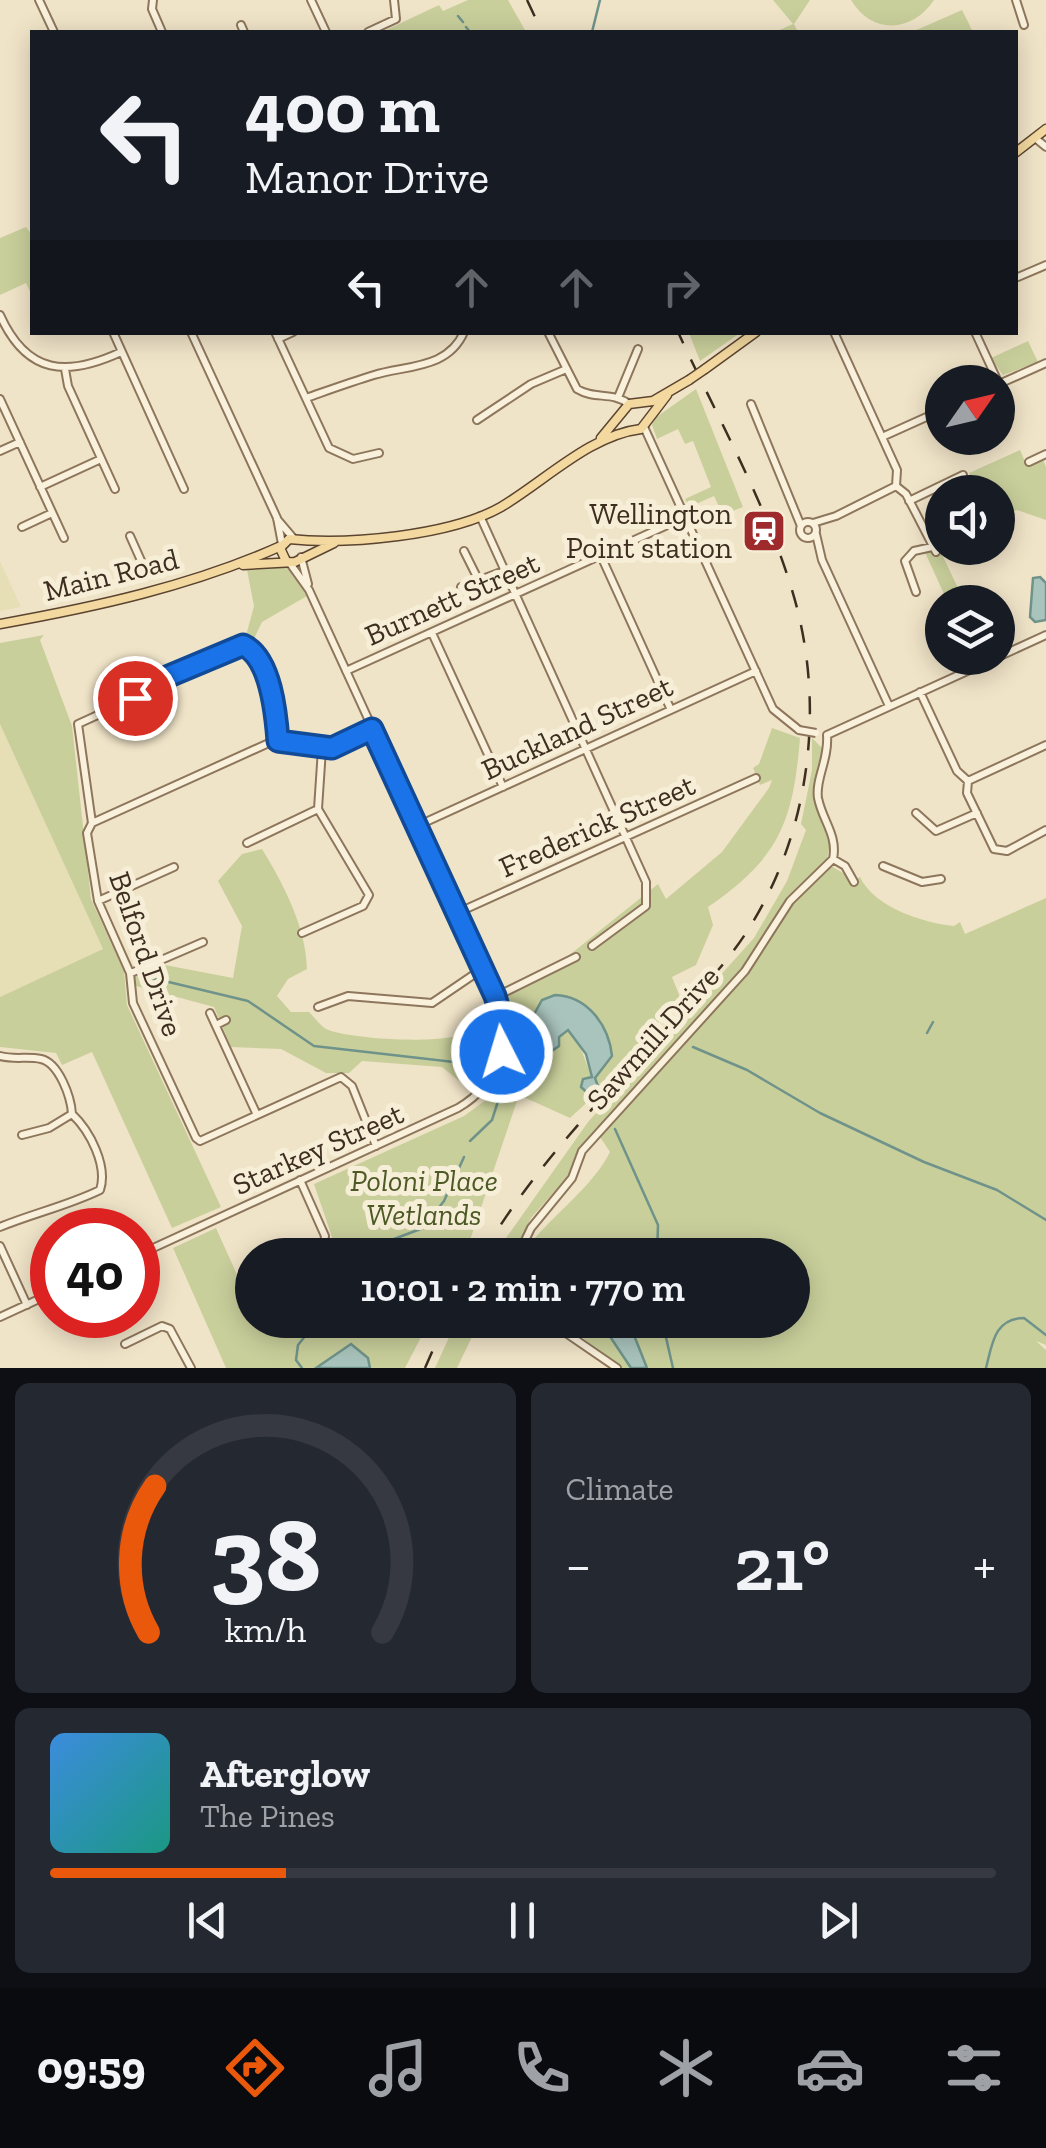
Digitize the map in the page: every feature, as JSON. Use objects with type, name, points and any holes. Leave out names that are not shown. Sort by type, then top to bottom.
[{"type":"main road","points":[[1018,150],[1046,128]]},
{"type":"main road","points":[[590,448],[622,418],[629,404],[667,395],[749,335]]},
{"type":"main road","points":[[295,540],[302,546],[301,557],[338,542],[480,516],[590,448],[629,428],[644,427],[667,395]]},
{"type":"main road","points":[[642,404],[649,416]]},
{"type":"main road","points":[[622,418],[629,428]]},
{"type":"main road","points":[[295,540],[338,542]]},
{"type":"main road","name":"Main Road","points":[[0,624],[98,606],[232,566],[295,540]]},
{"type":"main road","points":[[281,545],[288,562]]},
{"type":"main road","name":"Main Road","points":[[232,566],[288,562],[301,557]]},
{"type":"street","points":[[39,0],[53,30]]},
{"type":"street","points":[[153,0],[152,9],[161,30]]},
{"type":"street","points":[[311,0],[325,30]]},
{"type":"street","points":[[372,30],[396,18],[394,0]]},
{"type":"street","points":[[1016,0],[1024,25]]},
{"type":"street","points":[[1035,138],[1046,147]]},
{"type":"street","points":[[1018,277],[1046,264]]},
{"type":"street","points":[[0,315],[24,353],[66,369],[122,352]]},
{"type":"street","points":[[114,335],[184,490]]},
{"type":"street","points":[[192,335],[276,518],[281,545]]},
{"type":"street","points":[[306,398],[377,374],[426,365],[456,348],[462,335]]},
{"type":"street","points":[[549,335],[564,370],[586,394],[618,395],[629,404]]},
{"type":"street","points":[[835,335],[897,470],[896,486],[909,502],[934,550],[914,551],[904,562],[916,592]]},
{"type":"street","points":[[975,335],[989,365]]},
{"type":"street","points":[[277,336],[330,448],[353,459],[379,454]]},
{"type":"street","points":[[618,395],[638,348]]},
{"type":"street","points":[[1015,377],[1046,362]]},
{"type":"street","points":[[66,369],[68,386],[115,488]]},
{"type":"street","points":[[477,420],[531,384],[564,370]]},
{"type":"street","points":[[0,399],[64,538]]},
{"type":"street","points":[[751,404],[805,537],[822,560],[889,706]]},
{"type":"street","points":[[882,437],[925,418]]},
{"type":"street","points":[[644,427],[779,718],[799,730],[826,734],[955,675]]},
{"type":"street","points":[[0,451],[20,442]]},
{"type":"street","points":[[1029,462],[1045,457]]},
{"type":"street","points":[[40,487],[101,459]]},
{"type":"street","points":[[801,526],[836,516],[896,486]]},
{"type":"street","points":[[909,502],[925,494]]},
{"type":"street","points":[[796,507],[812,522],[822,560]]},
{"type":"street","points":[[22,527],[52,513]]},
{"type":"street","points":[[480,516],[646,882],[646,906],[592,946]]},
{"type":"street","points":[[805,537],[836,516]]},
{"type":"street","points":[[276,518],[295,540]]},
{"type":"street","name":"Burnett Street","points":[[346,671],[685,518]]},
{"type":"street","points":[[130,536],[147,574]]},
{"type":"street","points":[[464,551],[479,580]]},
{"type":"street","points":[[601,556],[671,710]]},
{"type":"street","points":[[301,557],[309,590],[495,996],[576,957]]},
{"type":"street","points":[[288,562],[309,590]]},
{"type":"street","points":[[461,587],[504,571]]},
{"type":"street","points":[[432,633],[502,788]]},
{"type":"street","points":[[1015,649],[1046,635]]},
{"type":"street","name":"Belford Drive","points":[[278,741],[271,693],[256,656],[243,645],[169,676],[135,698],[78,724],[92,823],[87,833],[98,901],[130,972],[134,1002],[196,1138],[200,1141],[340,1077],[352,1086],[376,1146]]},
{"type":"street","name":"Buckland Street","points":[[417,826],[756,671]]},
{"type":"street","points":[[920,692],[957,771],[968,781],[993,847],[1002,852],[1046,830]]},
{"type":"street","points":[[92,823],[278,741],[322,748],[372,729]]},
{"type":"street","points":[[826,734],[828,757],[817,792],[836,847],[833,859],[845,866],[854,882]]},
{"type":"street","points":[[968,781],[1046,745]]},
{"type":"street","points":[[302,933],[364,906],[369,895],[318,809],[322,748]]},
{"type":"street","name":"Frederick Street","points":[[456,914],[756,778]]},
{"type":"street","points":[[247,843],[318,809]]},
{"type":"street","points":[[916,813],[936,830],[977,813]]},
{"type":"street","name":"Sawmill Drive","points":[[526,1238],[572,1178],[582,1151],[744,971],[790,902],[833,859]]},
{"type":"street","points":[[884,866],[922,882],[941,879]]},
{"type":"street","points":[[98,901],[174,867]]},
{"type":"street","points":[[130,972],[203,942]]},
{"type":"street","points":[[318,1007],[348,996],[432,1003],[483,969]]},
{"type":"street","name":"Starkey Street","points":[[160,1245],[468,1102],[490,1079],[499,1061],[504,1035],[495,996]]},
{"type":"street","points":[[210,1012],[257,1115]]},
{"type":"street","points":[[216,1025],[226,1020]]},
{"type":"street","points":[[0,1056],[16,1061],[39,1058],[52,1064],[71,1100],[72,1114],[82,1123],[102,1168],[100,1190],[60,1210],[42,1210],[0,1227]]},
{"type":"street","points":[[22,1135],[49,1128],[72,1114]]},
{"type":"street","points":[[300,1180],[326,1238]]},
{"type":"street","points":[[0,1246],[27,1305]]},
{"type":"street","points":[[0,1318],[30,1304]]},
{"type":"street","points":[[125,1344],[162,1326],[170,1328],[190,1368]]},
{"type":"street","points":[[573,1338],[616,1368]]},
{"type":"shaded area","points":[[0,561],[21,607],[0,611]]},
{"type":"shaded area","points":[[0,724],[103,949],[0,997]]},
{"type":"green space","points":[[468,0],[508,0],[525,30],[386,30],[439,5],[443,11]]},
{"type":"green space","points":[[773,0],[810,0],[794,24],[797,30],[780,30],[793,24]]},
{"type":"green space","points":[[851,0],[934,0],[915,19],[892,26],[870,19]]},
{"type":"green space","points":[[962,10],[972,30],[917,30]]},
{"type":"green space","points":[[26,227],[30,232],[30,292],[26,283],[0,295],[0,238]]},
{"type":"green space","points":[[690,335],[737,335],[700,361]]},
{"type":"green space","points":[[1028,341],[1038,362],[1015,371],[1015,365],[996,365],[991,358]]},
{"type":"green space","points":[[696,389],[743,507],[723,515],[714,496],[689,507],[685,499],[711,487],[693,441],[685,444],[678,429],[657,439],[652,425],[655,418]]},
{"type":"green space","points":[[1020,450],[1027,466],[1043,459],[1046,520],[1015,511],[1015,475],[969,473]]},
{"type":"green space","points":[[931,565],[947,565],[957,585],[940,585]]},
{"type":"green space","points":[[286,567],[307,596],[262,622],[251,645],[244,643],[254,606],[247,570]]},
{"type":"green space","points":[[44,635],[40,640],[72,726],[91,899],[124,971],[127,1005],[221,1207],[172,1228],[92,1052],[62,1065],[56,1053],[0,1047],[0,997],[103,949],[0,724],[0,643]]},
{"type":"green space","points":[[772,728],[800,738],[793,793],[778,836],[751,872],[708,907],[713,925],[696,965],[672,977],[680,997],[609,1082],[570,1118],[519,1095],[471,1238],[332,1238],[314,1184],[464,1116],[486,1100],[512,1037],[502,990],[557,965],[658,884],[666,899],[722,852],[772,780],[760,785],[753,768],[759,764]],"holes":[[[604,1026],[595,1079],[577,1041],[567,1030],[559,1037],[558,1046],[531,1065],[531,1075],[514,1060],[531,1043],[529,1033]]]},
{"type":"green space","points":[[812,738],[824,750],[813,790],[830,844],[826,863],[855,880],[860,877],[888,905],[942,924],[954,926],[960,922],[965,934],[1046,898],[1046,1345],[1036,1341],[1046,1350],[1046,1368],[620,1368],[583,1338],[810,1338],[810,1238],[536,1238],[594,1176],[610,1152],[596,1131],[578,1150],[568,1176],[531,1218],[521,1238],[506,1238],[588,1122],[754,938],[787,881],[806,830],[801,824],[812,770]]},
{"type":"green space","points":[[262,849],[292,907],[306,953],[307,969],[288,979],[277,996],[291,1012],[309,1012],[324,1028],[337,1033],[396,1039],[437,1039],[463,1033],[493,1038],[486,1068],[469,1089],[442,1067],[362,1061],[349,1073],[326,1073],[281,1049],[231,1047],[214,1007],[136,986],[134,976],[165,965],[233,978],[242,926],[218,881],[242,854]]},
{"type":"green space","name":"Poloni Place Wetlands","points":[[216,1228],[235,1270],[235,1338],[421,1338],[405,1368],[226,1368],[173,1248]]},
{"type":"green space","points":[[449,1338],[471,1338],[457,1368],[435,1368]]},
{"type":"water","points":[[1040,577],[1046,583],[1046,620],[1035,622],[1030,617],[1033,578]]},
{"type":"water","points":[[555,995],[587,1007],[601,1024],[610,1045],[612,1056],[595,1078],[599,1089],[591,1096],[581,1087],[583,1079],[592,1077],[586,1054],[568,1030],[559,1037],[559,1046],[531,1065],[529,1083],[513,1081],[507,1069],[531,1043],[532,1018],[542,1000]]},
{"type":"water","points":[[611,1338],[635,1338],[647,1368],[631,1368]]},
{"type":"water","points":[[351,1344],[368,1358],[370,1368],[316,1368]]},
{"type":"waterway","points":[[592,30],[600,0]]},
{"type":"waterway","points":[[458,16],[463,22]]},
{"type":"waterway","points":[[152,978],[248,1001],[314,1046],[489,1066]]},
{"type":"waterway","points":[[927,1033],[933,1022]]},
{"type":"waterway","points":[[693,1047],[747,1070],[820,1113],[924,1162],[997,1190],[1046,1220]]},
{"type":"waterway","points":[[503,1090],[513,1081]]},
{"type":"waterway","points":[[470,1141],[492,1120],[500,1095]]},
{"type":"waterway","points":[[615,1129],[658,1225],[658,1238]]},
{"type":"waterway","points":[[397,1238],[423,1228],[444,1201],[464,1157]]},
{"type":"waterway","points":[[986,1368],[996,1334],[1006,1323],[1024,1318],[1046,1335]]},
{"type":"waterway","points":[[302,1368],[296,1360],[298,1345],[304,1338]]},
{"type":"waterway","points":[[666,1338],[673,1368]]},
{"type":"railway","points":[[527,0],[541,30]]},
{"type":"railway","points":[[493,1238],[563,1142],[719,969],[749,929],[773,885],[791,838],[803,789],[809,689],[804,639],[792,590],[754,492],[679,335]]},
{"type":"railway","points":[[425,1368],[438,1338]]},
{"type":"place","name":"Wellington Point station","points":[[764,531]]},
{"type":"route","points":[[135,698],[169,676],[243,645],[252,649],[271,693],[278,741],[332,748],[372,729],[495,996],[504,1035],[502,1052]]}]
